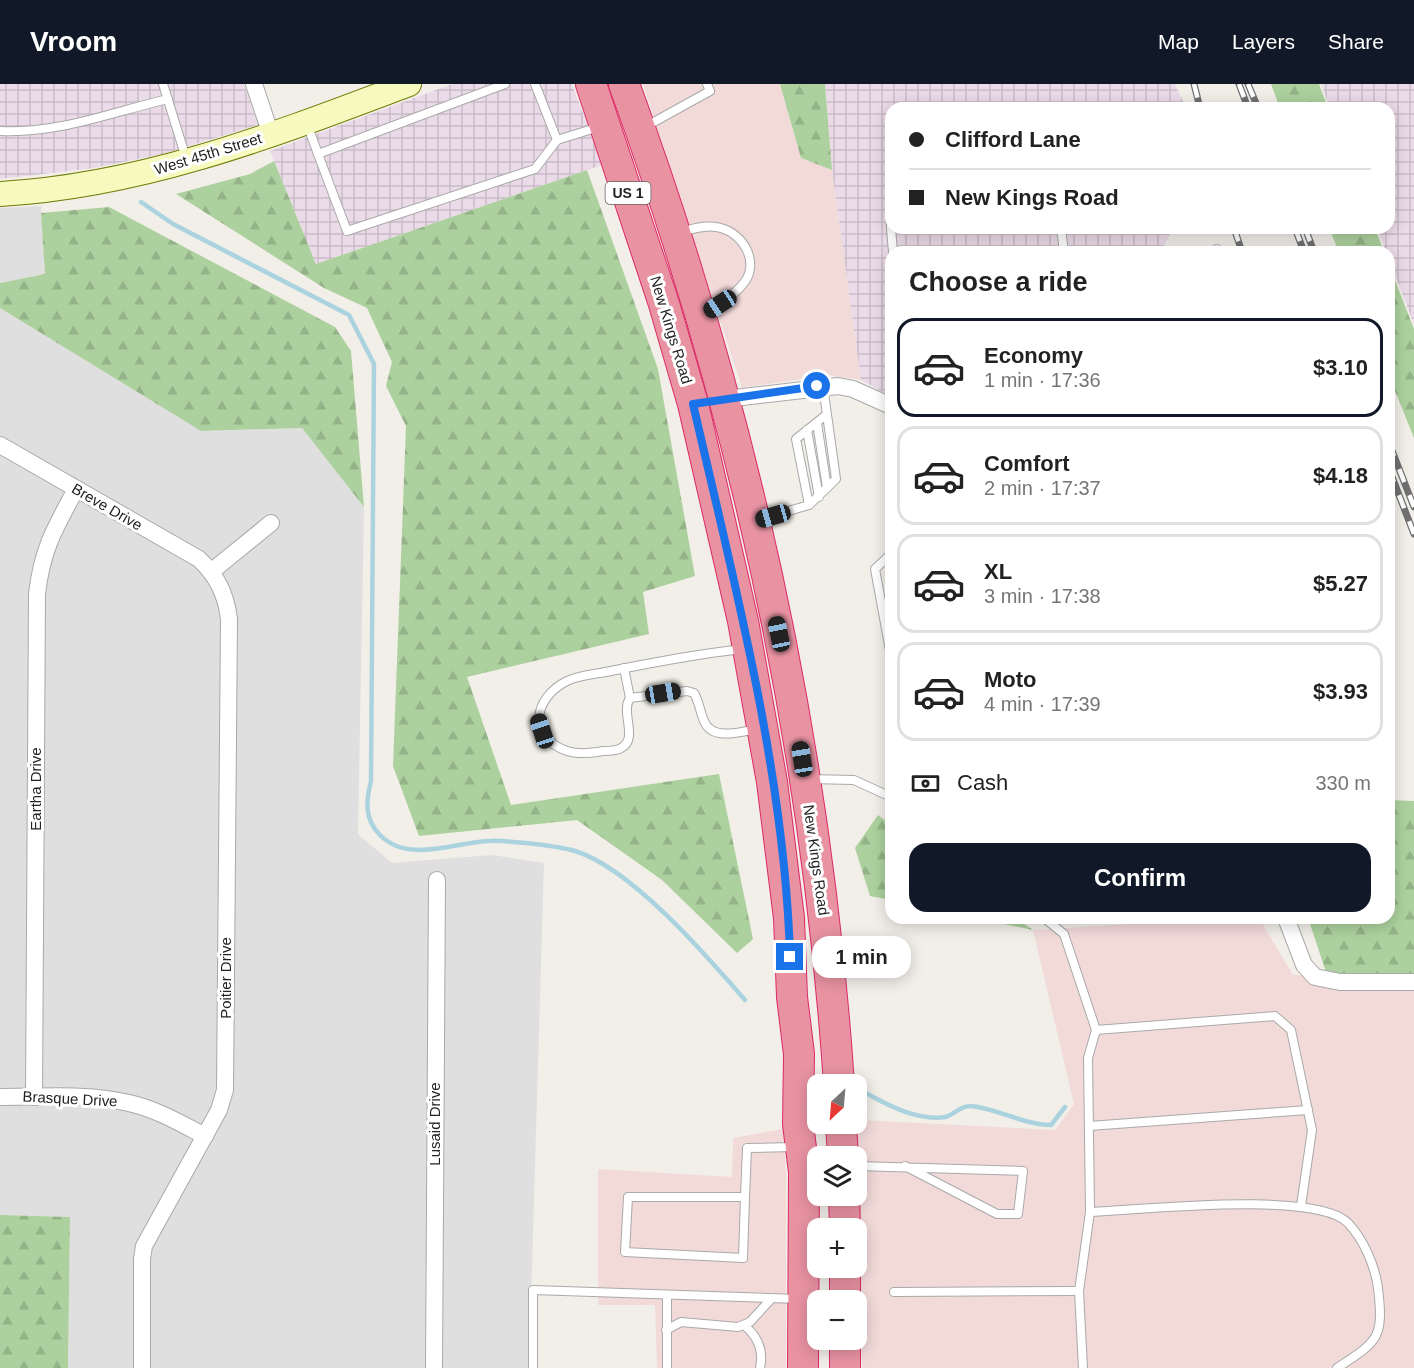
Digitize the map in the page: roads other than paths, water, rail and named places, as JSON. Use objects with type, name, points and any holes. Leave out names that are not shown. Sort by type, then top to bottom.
[{"type":"highway","name":"New Kings Road","points":[[591,84],[606,125],[693,404],[748,648],[772,782],[789,918],[792,997],[799,1054],[801,1147],[804,1172],[803,1368]]},
{"type":"highway","name":"New Kings Road","points":[[624,84],[675,234],[726,399],[755,521],[789,679],[805,779],[826,933],[838,1074]]},
{"type":"highway","points":[[845,1350],[845,1368]]},
{"type":"street","points":[[254,84],[271,135]]},
{"type":"street","name":"West 45th Street","points":[[0,194],[139,175],[233,149],[409,84]]},
{"type":"street","points":[[693,404],[823,386],[853,389],[885,403]]},
{"type":"street","name":"Breve Drive","points":[[0,445],[199,559],[212,571]]},
{"type":"street","name":"Eartha Drive","points":[[34,1097],[37,594],[41,565],[49,539],[76,489]]},
{"type":"street","points":[[212,571],[271,524]]},
{"type":"street","name":"Poitier Drive","points":[[142,1368],[144,1246],[219,1110],[225,1090],[229,619],[226,597],[212,571]]},
{"type":"street","points":[[772,782],[805,779]]},
{"type":"street","name":"Lusaid Drive","points":[[434,1368],[437,880]]},
{"type":"street","points":[[1288,924],[1304,964],[1315,978],[1340,982],[1414,982]]},
{"type":"street","name":"Brasque Drive","points":[[0,1097],[106,1098],[154,1111],[205,1136]]},
{"type":"lane","points":[[163,84],[187,161]]},
{"type":"lane","points":[[318,154],[504,84]]},
{"type":"lane","points":[[535,84],[557,140]]},
{"type":"lane","points":[[640,129],[710,91],[707,84]]},
{"type":"lane","points":[[0,131],[26,132],[66,127],[117,111],[168,99]]},
{"type":"lane","points":[[306,122],[347,231],[535,169],[557,140],[606,125]]},
{"type":"lane","points":[[675,234],[690,229],[718,227],[739,238],[749,256],[750,268],[747,279],[735,293],[700,316]]},
{"type":"lane","points":[[755,521],[809,505],[836,479],[823,386]]},
{"type":"lane","points":[[809,505],[796,440],[826,415]]},
{"type":"lane","points":[[817,423],[827,488]]},
{"type":"lane","points":[[807,430],[819,496]]},
{"type":"lane","points":[[885,560],[875,569],[885,623]]},
{"type":"lane","points":[[624,668],[630,698],[625,708],[630,734],[627,744],[621,749],[586,754],[568,751],[547,737],[537,716],[543,701],[569,680],[674,657],[748,648]]},
{"type":"lane","points":[[630,698],[687,691],[694,693],[704,723],[713,732],[724,734],[762,729]]},
{"type":"lane","points":[[805,779],[854,780],[885,794]]},
{"type":"lane","points":[[1052,924],[1064,934],[1096,1030],[1088,1058],[1090,1212],[1079,1291],[1083,1368]]},
{"type":"lane","points":[[1096,1030],[1275,1016],[1292,1030],[1312,1130],[1301,1206]]},
{"type":"lane","points":[[1089,1126],[1308,1110]]},
{"type":"lane","points":[[745,1197],[628,1197],[625,1252],[743,1258],[747,1148],[801,1147]]},
{"type":"lane","points":[[867,1166],[905,1166],[1023,1171],[1018,1214],[997,1214],[905,1166]]},
{"type":"lane","points":[[1090,1212],[1267,1203],[1313,1207],[1347,1221],[1375,1267],[1382,1321],[1370,1347],[1337,1368]]},
{"type":"lane","points":[[533,1368],[533,1290],[803,1299]]},
{"type":"lane","points":[[894,1292],[1079,1291]]},
{"type":"lane","points":[[667,1295],[667,1368]]},
{"type":"lane","points":[[745,1326],[772,1298]]},
{"type":"lane","points":[[666,1330],[681,1322],[745,1326],[752,1332],[761,1349],[760,1368]]},
{"type":"waterway","points":[[141,202],[173,224],[349,315],[374,364],[371,781],[367,803],[371,823],[375,829],[391,844],[418,850],[476,842],[508,841],[567,849],[597,860],[620,875],[667,915],[745,1000]]},
{"type":"waterway","points":[[867,1094],[914,1115],[935,1118],[945,1117],[964,1107],[971,1106],[1051,1125],[1065,1107]]},
{"type":"railway","points":[[1194,84],[1198,102]]},
{"type":"railway","points":[[1239,84],[1246,102]]},
{"type":"railway","points":[[1248,84],[1256,102]]},
{"type":"railway","points":[[1236,234],[1240,246]]},
{"type":"railway","points":[[1297,234],[1302,246]]},
{"type":"railway","points":[[1307,234],[1312,246]]},
{"type":"railway","points":[[1395,458],[1414,507]]},
{"type":"railway","points":[[1395,485],[1414,534]]}]
